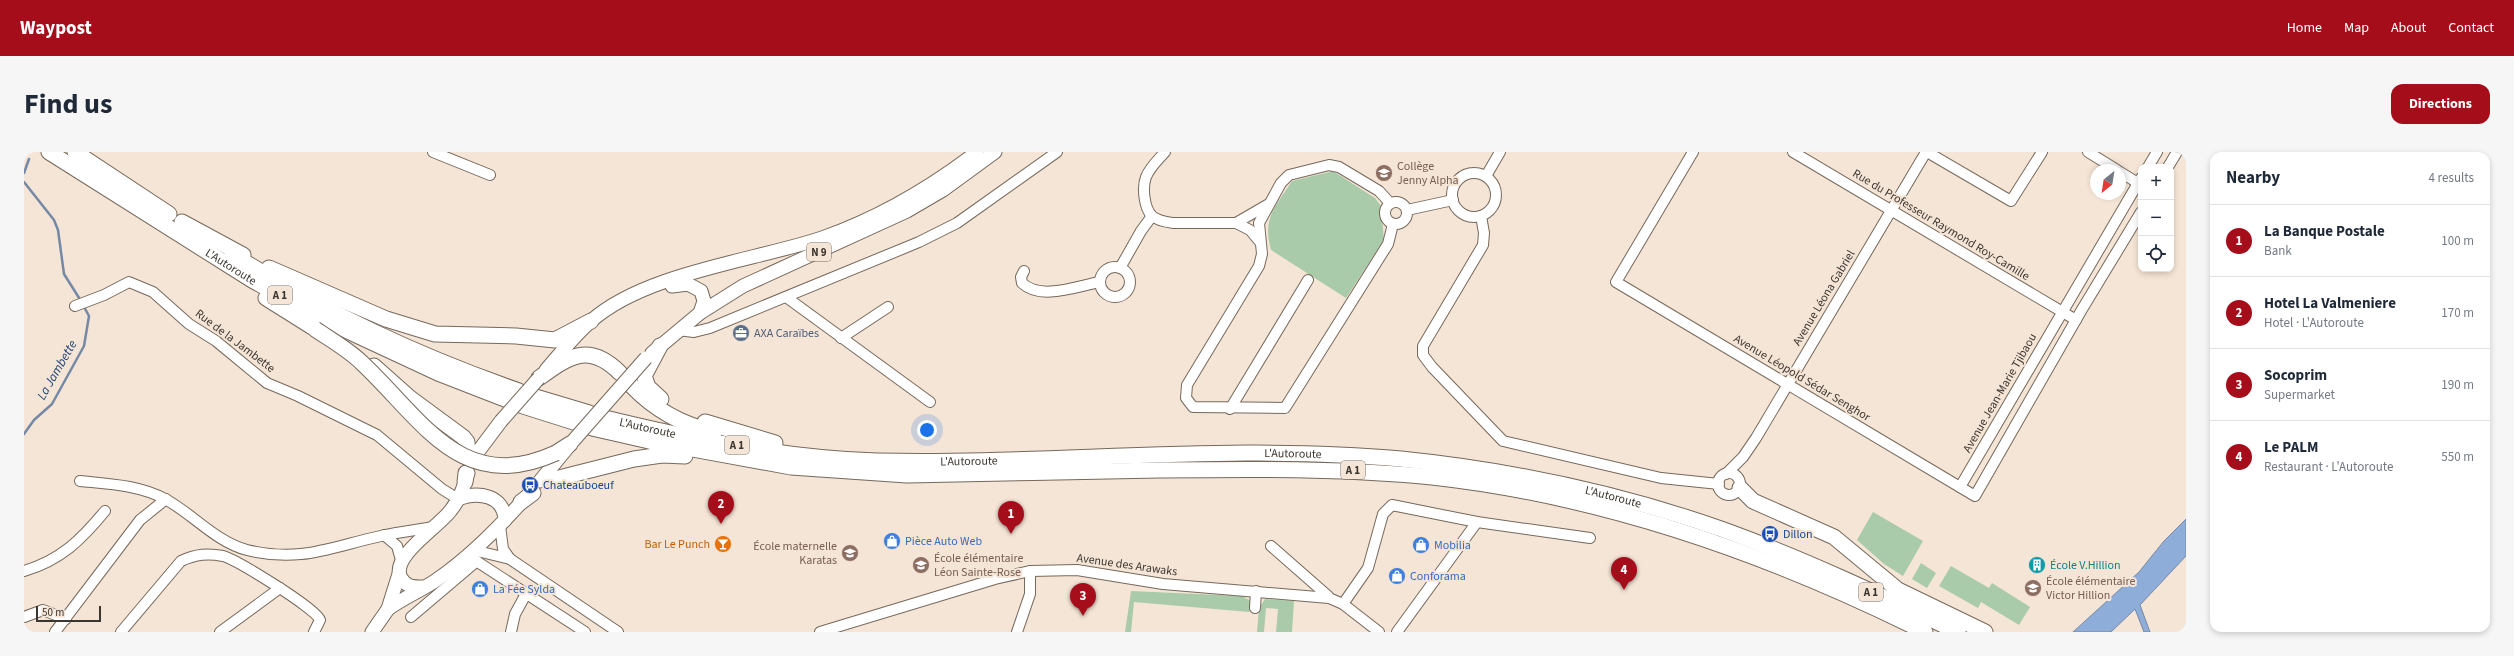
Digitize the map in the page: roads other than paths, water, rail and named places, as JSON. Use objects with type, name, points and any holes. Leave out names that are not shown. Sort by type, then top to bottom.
[{"type":"highway","name":"L'Autoroute","points":[[49,152],[70,157],[182,222],[256,270],[316,304],[389,341],[521,399]]},
{"type":"highway","name":"L'Autoroute","points":[[70,157],[252,280],[322,319],[438,373],[590,421],[755,462],[799,468],[907,475],[1248,469],[1345,470],[1433,478],[1495,486],[1637,518],[1707,539],[1819,582],[1926,632]]},
{"type":"highway","points":[[70,157],[160,231],[281,308],[362,356],[410,398],[463,438],[467,442],[471,456]]},
{"type":"highway","points":[[182,222],[258,263],[386,320],[422,331],[454,335],[516,336],[555,340],[591,321]]},
{"type":"highway","points":[[316,329],[361,361],[440,441],[458,455],[490,466],[510,467],[539,461],[556,453],[572,442]]},
{"type":"highway","points":[[660,346],[648,360],[644,373],[644,379],[655,395],[685,413],[708,423],[775,443]]},
{"type":"highway","points":[[539,378],[559,364],[580,354],[603,358],[620,373]]},
{"type":"highway","points":[[632,386],[660,409],[688,424],[719,434],[876,460]]},
{"type":"highway","name":"L'Autoroute","points":[[590,421],[666,432],[775,451],[876,460],[1242,455],[1347,456],[1447,464],[1558,483],[1653,507],[1783,553],[1958,632]]},
{"type":"highway","points":[[536,490],[621,462],[662,455],[755,462]]},
{"type":"highway","points":[[1738,482],[1753,501],[1834,537],[1888,584],[1941,612],[1985,632]]},
{"type":"highway","points":[[1783,553],[1941,612]]},
{"type":"main road","name":"N 9","points":[[539,378],[591,321],[608,309],[643,290],[671,280],[788,249],[865,220],[934,184],[977,152]]},
{"type":"main road","name":"N 9","points":[[660,346],[700,313],[747,284],[908,211],[943,190],[995,152]]},
{"type":"main road","points":[[643,290],[682,284],[692,285],[701,291],[704,296],[700,313]]},
{"type":"main road","points":[[388,609],[422,587],[435,581],[473,555],[502,523],[536,490],[572,442],[613,395],[648,360]]},
{"type":"main road","points":[[471,456],[539,378]]},
{"type":"main road","points":[[372,632],[388,609],[399,574],[401,560],[447,516],[458,499],[466,476]]},
{"type":"main road","points":[[458,499],[475,494],[493,499],[503,511],[502,523]]},
{"type":"main road","points":[[399,574],[405,583],[413,587],[422,587]]},
{"type":"street","points":[[433,152],[490,175]]},
{"type":"street","points":[[678,330],[694,332],[710,328],[920,242],[957,223],[1057,152]]},
{"type":"street","points":[[1164,152],[1149,169],[1143,185],[1149,211],[1152,216],[1162,221],[1173,223],[1236,223],[1250,230],[1260,242]]},
{"type":"street","points":[[1486,176],[1500,152]]},
{"type":"street","name":"Avenue Léopold Sédar Senghor","points":[[1693,152],[1616,282],[1975,496],[2076,320]]},
{"type":"street","name":"Rue du Professeur Raymond Roy-Camille","points":[[1793,152],[2076,320]]},
{"type":"street","points":[[1927,152],[2011,201],[2042,152]]},
{"type":"street","name":"Avenue Léona Gabriel","points":[[1726,474],[1744,457],[1927,152]]},
{"type":"street","points":[[2088,152],[2107,164]]},
{"type":"street","points":[[2150,164],[2156,152]]},
{"type":"street","points":[[2170,164],[2178,152]]},
{"type":"street","points":[[1390,203],[1379,191],[1339,167],[1329,165],[1289,175],[1280,183],[1267,205],[1259,223],[1262,254],[1259,266],[1187,385],[1186,398],[1193,407],[1230,409],[1285,408],[1388,244],[1393,224]]},
{"type":"street","points":[[1471,173],[1486,176],[1494,186],[1496,199],[1490,210],[1481,216],[1467,215],[1456,207],[1453,200],[1452,193],[1458,179],[1471,173]]},
{"type":"street","points":[[2126,174],[2138,179]]},
{"type":"street","name":"Avenue Jean-Marie Tjibaou","points":[[1960,487],[2138,183]]},
{"type":"street","points":[[1407,210],[1453,200]]},
{"type":"street","points":[[1390,203],[1400,202],[1407,210]]},
{"type":"street","points":[[1390,203],[1386,209],[1385,216],[1393,224]]},
{"type":"street","points":[[1236,223],[1267,205]]},
{"type":"street","points":[[1393,224],[1404,221],[1407,210]]},
{"type":"street","points":[[1120,268],[1141,230],[1152,216]]},
{"type":"street","points":[[1481,216],[1484,233],[1483,245],[1422,349],[1423,355],[1432,366],[1500,439],[1506,442],[1661,478],[1719,484]]},
{"type":"street","points":[[2076,320],[2138,217]]},
{"type":"street","points":[[1100,282],[1106,270],[1120,268]]},
{"type":"street","points":[[1100,282],[1106,294],[1116,297],[1125,293],[1129,280],[1120,268]]},
{"type":"street","points":[[1024,271],[1021,276],[1022,282],[1034,291],[1061,290],[1100,282]]},
{"type":"street","points":[[1230,409],[1308,280]]},
{"type":"street","name":"Rue de la Jambette","points":[[75,306],[129,282],[153,292],[189,324],[216,341],[267,383],[309,401],[377,435],[442,489],[458,499]]},
{"type":"street","points":[[786,297],[930,402]]},
{"type":"street","points":[[841,338],[888,307]]},
{"type":"street","name":"Avenue Léona Gabriel","points":[[1738,482],[1744,457]]},
{"type":"street","points":[[1726,474],[1738,482],[1736,493],[1729,495],[1723,493],[1719,484],[1721,478],[1726,474]]},
{"type":"street","points":[[80,481],[133,487],[166,499],[231,543],[246,549],[273,555],[315,554],[384,535],[435,527]]},
{"type":"street","points":[[55,632],[140,520],[166,499]]},
{"type":"street","points":[[1343,604],[1368,568],[1383,514],[1392,505],[1477,522],[1590,538]]},
{"type":"street","points":[[24,571],[62,554],[83,538],[105,511]]},
{"type":"street","points":[[1397,632],[1477,522]]},
{"type":"street","points":[[502,523],[503,549],[510,559],[596,619],[618,632]]},
{"type":"street","points":[[384,535],[397,546],[401,560]]},
{"type":"street","points":[[1271,546],[1329,598]]},
{"type":"street","points":[[121,632],[181,560],[192,556],[207,554],[225,557],[280,588],[319,616],[319,623],[314,632]]},
{"type":"street","points":[[473,555],[510,559]]},
{"type":"street","points":[[473,555],[526,594],[586,632],[596,619]]},
{"type":"street","points":[[411,617],[473,555]]},
{"type":"street","name":"Avenue des Arawaks","points":[[820,632],[995,579],[1030,571],[1076,570],[1163,584],[1329,598],[1343,604],[1379,632]]},
{"type":"street","points":[[1017,632],[1030,594],[1030,571]]},
{"type":"street","points":[[220,632],[280,588]]},
{"type":"street","points":[[1256,591],[1256,608]]},
{"type":"street","points":[[511,632],[516,614],[526,594]]},
{"type":"street","points":[[24,617],[43,610],[66,619]]},
{"type":"water","points":[[2186,519],[2186,556],[2140,605],[2150,632],[2144,632],[2135,609],[2111,632],[2073,632],[2139,572],[2164,541]]},
{"type":"waterway","name":"La Jambette","points":[[24,173],[29,159]]},
{"type":"waterway","name":"La Jambette","points":[[24,182],[54,220],[58,230],[64,274],[81,301]]},
{"type":"waterway","name":"La Jambette","points":[[24,434],[34,420],[52,404],[84,346],[89,316],[83,305]]},
{"type":"place","name":"Collège Jenny Alpha","points":[[1384,173]]},
{"type":"place","name":"AXA Caraïbes","points":[[741,333]]},
{"type":"place","name":"Chateauboeuf","points":[[530,485]]},
{"type":"place","name":"Hotel La Valmeniere","points":[[721,524]]},
{"type":"place","name":"La Banque Postale","points":[[1011,534]]},
{"type":"place","name":"Dillon","points":[[1770,534]]},
{"type":"place","name":"Pièce Auto Web","points":[[892,541]]},
{"type":"place","name":"Bar Le Punch","points":[[723,544]]},
{"type":"place","name":"Mobilia","points":[[1421,545]]},
{"type":"place","name":"École maternelle Karatas","points":[[850,553]]},
{"type":"place","name":"École élémentaire Léon Sainte-Rose","points":[[921,565]]},
{"type":"place","name":"École V.Hillion","points":[[2037,565]]},
{"type":"place","name":"Conforama","points":[[1397,576]]},
{"type":"place","name":"École élémentaire Victor Hillion","points":[[2033,588]]},
{"type":"place","name":"La Fée Sylda","points":[[480,589]]},
{"type":"place","name":"Le PALM","points":[[1624,590]]},
{"type":"place","name":"Socoprim","points":[[1083,616]]}]
